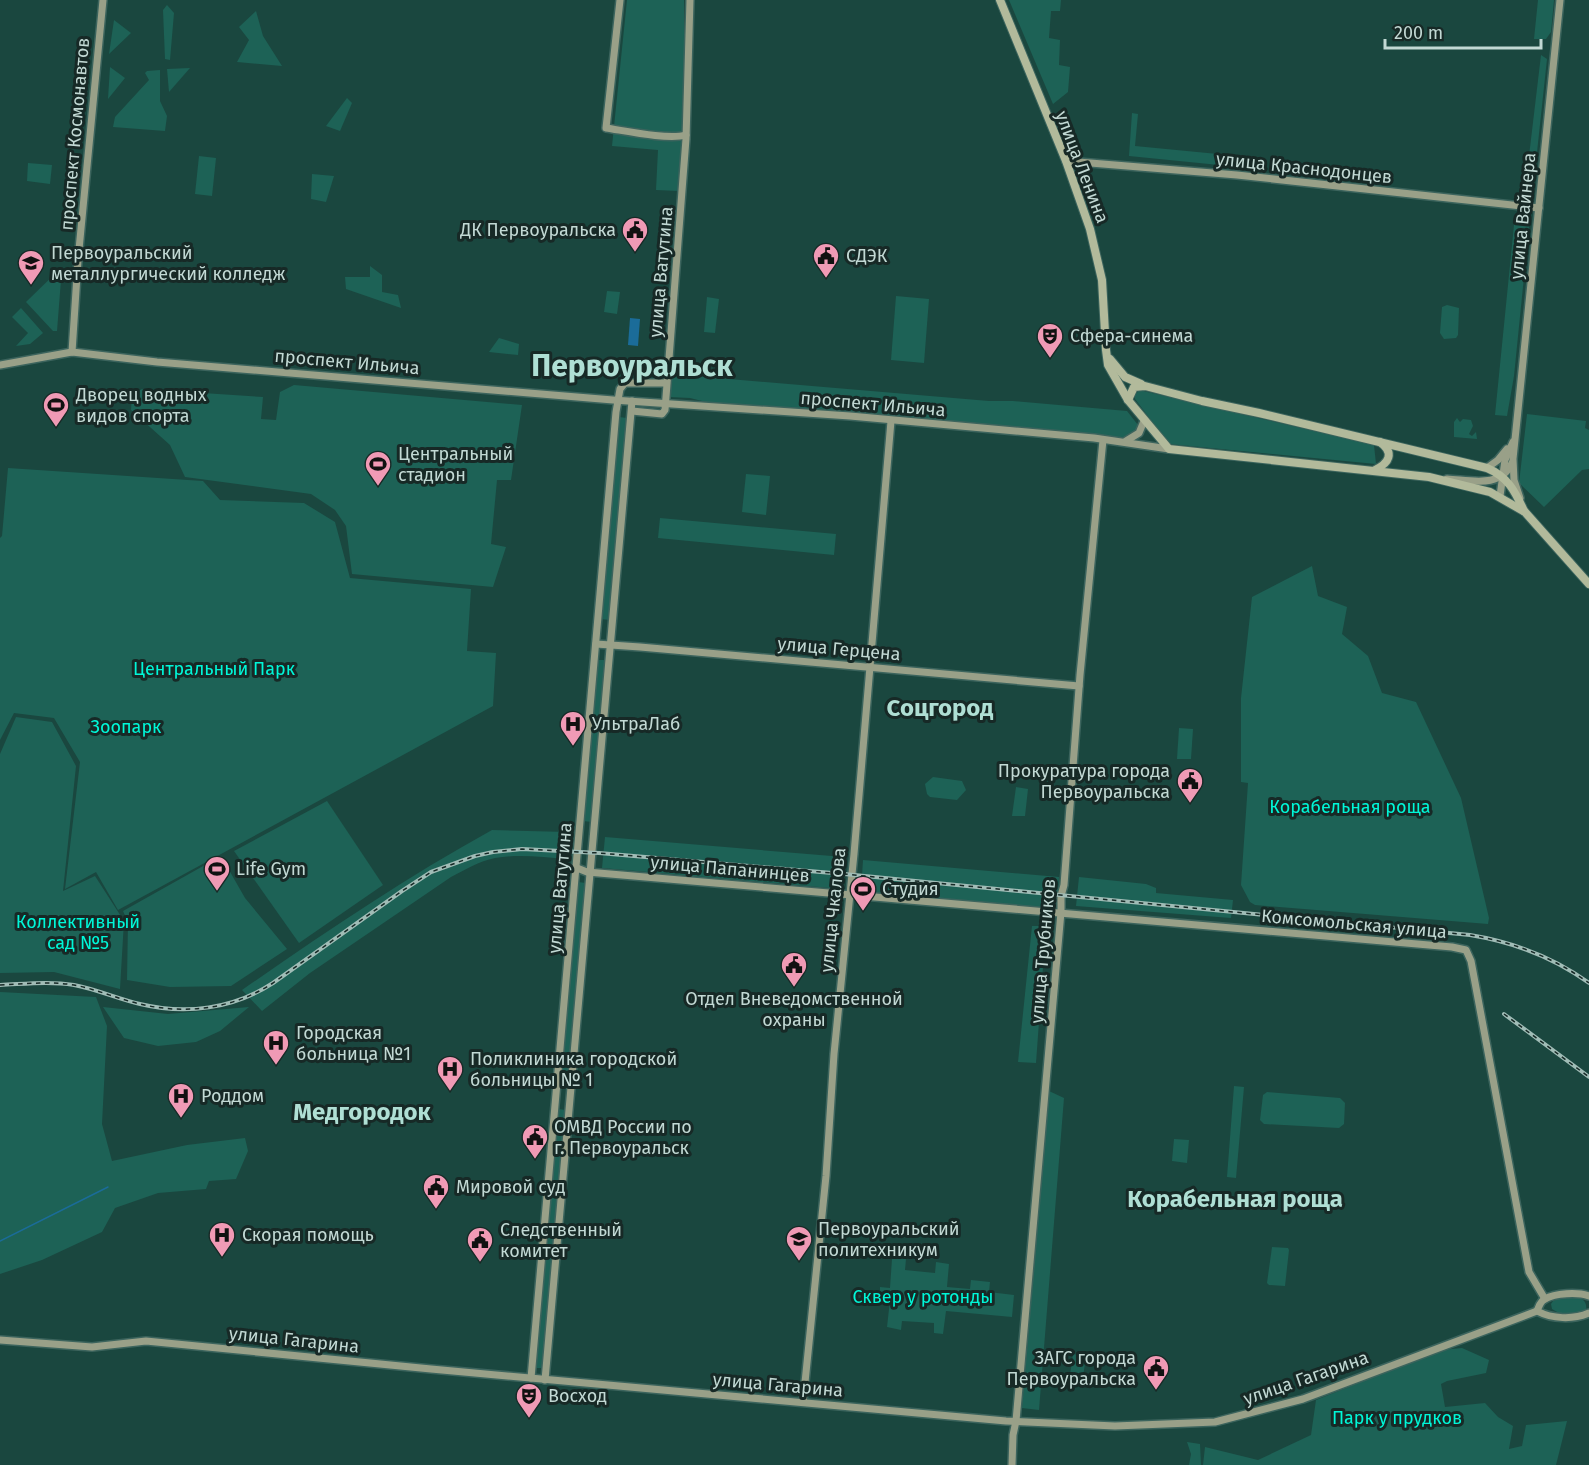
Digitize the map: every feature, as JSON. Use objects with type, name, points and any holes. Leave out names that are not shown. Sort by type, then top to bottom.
[{"type":"main road","name":"улица Ленина","points":[[1000,0],[1066,161],[1090,229],[1104,299],[1108,365],[1128,400],[1168,449]]},
{"type":"main road","points":[[1106,352],[1115,368],[1125,377],[1145,386],[1487,468],[1503,476],[1514,488],[1525,512],[1589,584]]},
{"type":"main road","points":[[1128,400],[1134,387],[1145,386]]},
{"type":"main road","points":[[1374,471],[1390,459],[1389,452],[1380,441]]},
{"type":"main road","name":"проспект Ильича","points":[[1168,449],[1436,478],[1490,492],[1525,512]]},
{"type":"street","name":"проспект Космонавтов","points":[[72,352],[103,0]]},
{"type":"street","points":[[620,0],[606,128],[681,137],[686,135]]},
{"type":"street","name":"улица Ватутина","points":[[666,402],[686,135],[690,0]]},
{"type":"street","name":"улица Вайнера","points":[[1525,512],[1514,480],[1513,459],[1560,0]]},
{"type":"street","name":"улица Краснодонцев","points":[[1066,161],[1271,179],[1539,208]]},
{"type":"street","name":"проспект Ильича","points":[[0,364],[72,352],[157,362],[891,421],[1124,442],[1168,449]]},
{"type":"street","points":[[666,383],[625,382],[620,389],[619,400],[632,411],[662,414],[666,402]]},
{"type":"street","name":"улица Ватутина","points":[[531,1378],[619,400]]},
{"type":"street","name":"улица Ватутина","points":[[545,1380],[632,401]]},
{"type":"street","name":"улица Чкалова","points":[[803,1402],[826,1176],[843,950],[850,895],[891,421]]},
{"type":"street","points":[[1124,442],[1139,433],[1144,421]]},
{"type":"street","name":"улица Вайнера","points":[[1500,496],[1505,460],[1516,434]]},
{"type":"street","name":"улица Трубников","points":[[1012,1465],[1061,912],[1060,896],[1064,885],[1079,686],[1103,440]]},
{"type":"street","points":[[1487,468],[1498,460],[1513,442]]},
{"type":"street","points":[[1503,476],[1513,459]]},
{"type":"street","name":"проспект Ильича","points":[[1436,478],[1489,482],[1503,476]]},
{"type":"street","name":"улица Герцена","points":[[596,644],[1079,686]]},
{"type":"street","name":"улица Папанинцев","points":[[577,868],[591,873],[1061,912]]},
{"type":"street","name":"Комсомольская улица","points":[[1061,912],[1466,950],[1471,961],[1529,1272],[1545,1299]]},
{"type":"street","points":[[1589,1296],[1557,1295],[1545,1299],[1540,1303],[1537,1311],[1554,1317],[1589,1313]]},
{"type":"street","name":"улица Гагарина","points":[[0,1340],[92,1347],[146,1341],[545,1380],[1016,1421],[1114,1426],[1215,1422],[1303,1399],[1537,1311]]},
{"type":"green space","points":[[627,0],[684,0],[684,125],[679,191],[656,190],[658,150],[612,146]]},
{"type":"green space","points":[[1009,0],[1061,0],[1060,11],[1051,11],[1049,38],[1060,40],[1059,65],[1070,67],[1068,92],[1053,104]]},
{"type":"green space","points":[[1538,0],[1554,0],[1551,32],[1546,39],[1534,39]]},
{"type":"green space","points":[[167,5],[174,13],[170,60],[165,59],[163,10]]},
{"type":"green space","points":[[256,11],[263,36],[282,66],[237,62],[249,40],[239,27]]},
{"type":"green space","points":[[114,20],[131,33],[109,54]]},
{"type":"green space","points":[[1541,55],[1547,59],[1532,199],[1524,198]]},
{"type":"green space","points":[[110,67],[125,78],[108,99]]},
{"type":"green space","points":[[190,68],[169,92],[167,69]]},
{"type":"green space","points":[[160,70],[160,101],[167,116],[165,131],[113,127],[115,117],[149,80],[145,73]]},
{"type":"green space","points":[[347,98],[352,103],[340,131],[326,126]]},
{"type":"green space","points":[[1132,113],[1138,114],[1135,146],[1259,158],[1259,169],[1129,156]]},
{"type":"green space","points":[[199,156],[216,158],[212,196],[195,194]]},
{"type":"green space","points":[[28,163],[52,165],[50,184],[27,181]]},
{"type":"green space","points":[[312,174],[334,176],[326,202],[311,199]]},
{"type":"green space","points":[[1515,215],[1530,217],[1514,376],[1507,416],[1495,415]]},
{"type":"green space","points":[[370,266],[382,275],[382,292],[398,295],[401,308],[346,289],[345,277],[370,277]]},
{"type":"green space","points":[[62,267],[57,331],[53,331],[26,302]]},
{"type":"green space","points":[[607,291],[620,292],[617,314],[604,312]]},
{"type":"green space","points":[[896,296],[929,299],[924,363],[891,360]]},
{"type":"green space","points":[[707,297],[719,299],[715,333],[704,332]]},
{"type":"green space","points":[[1447,305],[1459,308],[1456,338],[1444,339],[1440,333],[1442,307]]},
{"type":"green space","points":[[21,308],[43,333],[30,344],[16,346],[28,333],[12,317]]},
{"type":"green space","points":[[499,338],[519,344],[518,355],[489,352]]},
{"type":"green space","points":[[671,374],[1127,411],[1138,425],[1137,432],[1124,439],[706,402],[690,398],[669,397]]},
{"type":"green space","name":"Центральный стадион","points":[[294,385],[522,405],[511,480],[497,480],[491,544],[506,547],[493,587],[352,574],[346,526],[335,510],[311,494],[185,477],[170,445],[131,410],[132,395],[142,389],[263,397],[261,419],[276,420],[280,392]]},
{"type":"green space","points":[[1139,390],[1374,445],[1376,464],[1169,444],[1135,399]]},
{"type":"green space","points":[[1527,414],[1586,421],[1585,428],[1589,430],[1589,469],[1582,470],[1544,507],[1519,483]]},
{"type":"green space","points":[[619,417],[627,418],[610,620],[600,619]]},
{"type":"green space","points":[[1457,418],[1460,422],[1463,419],[1471,420],[1473,426],[1469,434],[1472,436],[1476,432],[1477,439],[1454,437],[1454,422]]},
{"type":"green space","name":"Центральный Парк","points":[[8,468],[203,481],[220,500],[304,503],[335,522],[350,578],[471,589],[467,651],[496,653],[493,706],[118,910],[96,872],[65,889],[80,762],[54,718],[14,713],[0,740],[0,538]]},
{"type":"green space","points":[[746,474],[770,476],[766,515],[742,512]]},
{"type":"green space","points":[[660,518],[836,534],[834,555],[658,538]]},
{"type":"green space","name":"Корабельная роща","points":[[1312,566],[1318,596],[1347,607],[1342,634],[1368,656],[1382,693],[1416,702],[1461,798],[1489,918],[1488,924],[1255,905],[1250,902],[1241,885],[1248,783],[1241,782],[1241,698],[1252,597]]},
{"type":"green space","points":[[597,660],[606,660],[592,822],[583,821]]},
{"type":"green space","name":"Коллективный сад №5","points":[[16,717],[52,722],[76,766],[63,891],[95,876],[124,921],[120,989],[54,972],[0,973],[0,754]]},
{"type":"green space","points":[[1179,728],[1193,729],[1191,759],[1177,759]]},
{"type":"green space","points":[[933,777],[962,781],[966,790],[957,800],[930,797],[925,784]]},
{"type":"green space","points":[[1016,787],[1028,789],[1025,816],[1012,816]]},
{"type":"green space","points":[[327,801],[383,885],[299,943],[234,851]]},
{"type":"green space","points":[[492,830],[567,832],[566,859],[513,856],[478,863],[451,877],[310,973],[262,1011],[242,990],[365,907]]},
{"type":"green space","points":[[605,837],[844,857],[841,889],[602,868]]},
{"type":"green space","points":[[221,856],[245,898],[287,949],[231,986],[170,987],[127,980],[128,922],[123,911]]},
{"type":"green space","points":[[863,860],[1059,877],[1057,909],[861,892]]},
{"type":"green space","points":[[1079,877],[1146,884],[1156,888],[1156,893],[1233,900],[1231,918],[1076,906]]},
{"type":"green space","points":[[578,882],[586,883],[567,1087],[559,1086]]},
{"type":"green space","points":[[1032,926],[1046,926],[1036,1063],[1018,1062]]},
{"type":"green space","points":[[0,992],[96,997],[107,1026],[102,1124],[112,1161],[187,1145],[245,1138],[248,1151],[236,1179],[209,1181],[206,1189],[158,1193],[115,1208],[102,1232],[42,1260],[0,1274]]},
{"type":"green space","points":[[103,1007],[168,1014],[249,1007],[220,1031],[196,1042],[158,1046],[124,1038]]},
{"type":"green space","points":[[1234,1086],[1244,1087],[1236,1178],[1227,1177]]},
{"type":"green space","points":[[1049,1091],[1064,1098],[1039,1410],[1022,1408]]},
{"type":"green space","points":[[1267,1092],[1340,1098],[1345,1103],[1344,1124],[1339,1128],[1264,1124],[1260,1120],[1263,1095]]},
{"type":"green space","points":[[558,1109],[566,1110],[544,1368],[534,1368]]},
{"type":"green space","points":[[1174,1139],[1189,1140],[1187,1163],[1172,1161]]},
{"type":"green space","points":[[1272,1247],[1289,1250],[1285,1286],[1267,1283]]},
{"type":"green space","name":"Сквер у ротонды","points":[[892,1259],[906,1259],[905,1270],[935,1273],[936,1262],[949,1264],[947,1287],[970,1289],[971,1280],[990,1282],[989,1292],[1014,1295],[1012,1317],[946,1311],[943,1334],[934,1333],[934,1323],[902,1321],[901,1330],[887,1327],[890,1300],[880,1299],[880,1287],[890,1288]]},
{"type":"green space","points":[[1563,1297],[1580,1298],[1585,1302],[1586,1312],[1564,1314],[1556,1312],[1552,1309],[1551,1304]]},
{"type":"green space","name":"Парк у прудков","points":[[1462,1348],[1489,1360],[1486,1373],[1441,1384],[1445,1407],[1485,1403],[1498,1417],[1513,1426],[1509,1449],[1522,1446],[1526,1425],[1567,1421],[1556,1465],[1203,1465],[1205,1447],[1258,1460],[1311,1435],[1316,1400],[1441,1350]]},
{"type":"green space","points":[[1073,1354],[1086,1356],[1083,1377],[1070,1375]]},
{"type":"green space","points":[[1187,1442],[1200,1444],[1201,1465],[1189,1465],[1191,1454]]},
{"type":"water","points":[[630,318],[640,319],[638,346],[628,345]]},
{"type":"waterway","points":[[0,1241],[108,1187]]},
{"type":"railway","points":[[0,985],[46,983],[74,985],[140,1004],[175,1009],[225,1004],[242,999],[273,983],[431,872],[475,856],[522,849],[599,853],[844,874],[1470,935],[1517,946],[1547,958],[1589,983]]},
{"type":"railway","points":[[1504,1014],[1589,1077]]},
{"type":"place","name":"ДК Первоуральска","points":[[635,253]]},
{"type":"place","name":"СДЭК","points":[[826,279]]},
{"type":"place","name":"Первоуральский металлургический колледж","points":[[31,286]]},
{"type":"place","name":"Сфера-синема","points":[[1050,359]]},
{"type":"place","name":"Дворец водных видов спорта","points":[[56,428]]},
{"type":"place","name":"Центральный стадион","points":[[378,487]]},
{"type":"place","name":"УльтраЛаб","points":[[573,747]]},
{"type":"place","name":"Прокуратура города Первоуральска","points":[[1190,804]]},
{"type":"place","name":"Life Gym","points":[[217,892]]},
{"type":"place","name":"Студия","points":[[863,912]]},
{"type":"place","name":"Отдел Вневедомственной охраны","points":[[794,988]]},
{"type":"place","name":"Городская больница №1","points":[[276,1066]]},
{"type":"place","name":"Поликлиника городской больницы № 1","points":[[450,1092]]},
{"type":"place","name":"Роддом","points":[[181,1119]]},
{"type":"place","name":"ОМВД России по г. Первоуральск","points":[[535,1160]]},
{"type":"place","name":"Мировой суд","points":[[436,1210]]},
{"type":"place","name":"Скорая помощь","points":[[222,1258]]},
{"type":"place","name":"Первоуральский политехникум","points":[[799,1262]]},
{"type":"place","name":"Следственный комитет","points":[[480,1263]]},
{"type":"place","name":"ЗАГС города Первоуральска","points":[[1156,1391]]},
{"type":"place","name":"Восход","points":[[529,1419]]},
{"type":"district","name":"Первоуральск","points":[[632,366]]},
{"type":"district","name":"Соцгород","points":[[940,708]]},
{"type":"district","name":"Медгородок","points":[[362,1112]]},
{"type":"district","name":"Корабельная роща","points":[[1235,1199]]},
{"type":"park label","name":"Зоопарк","points":[[126,727]]}]
